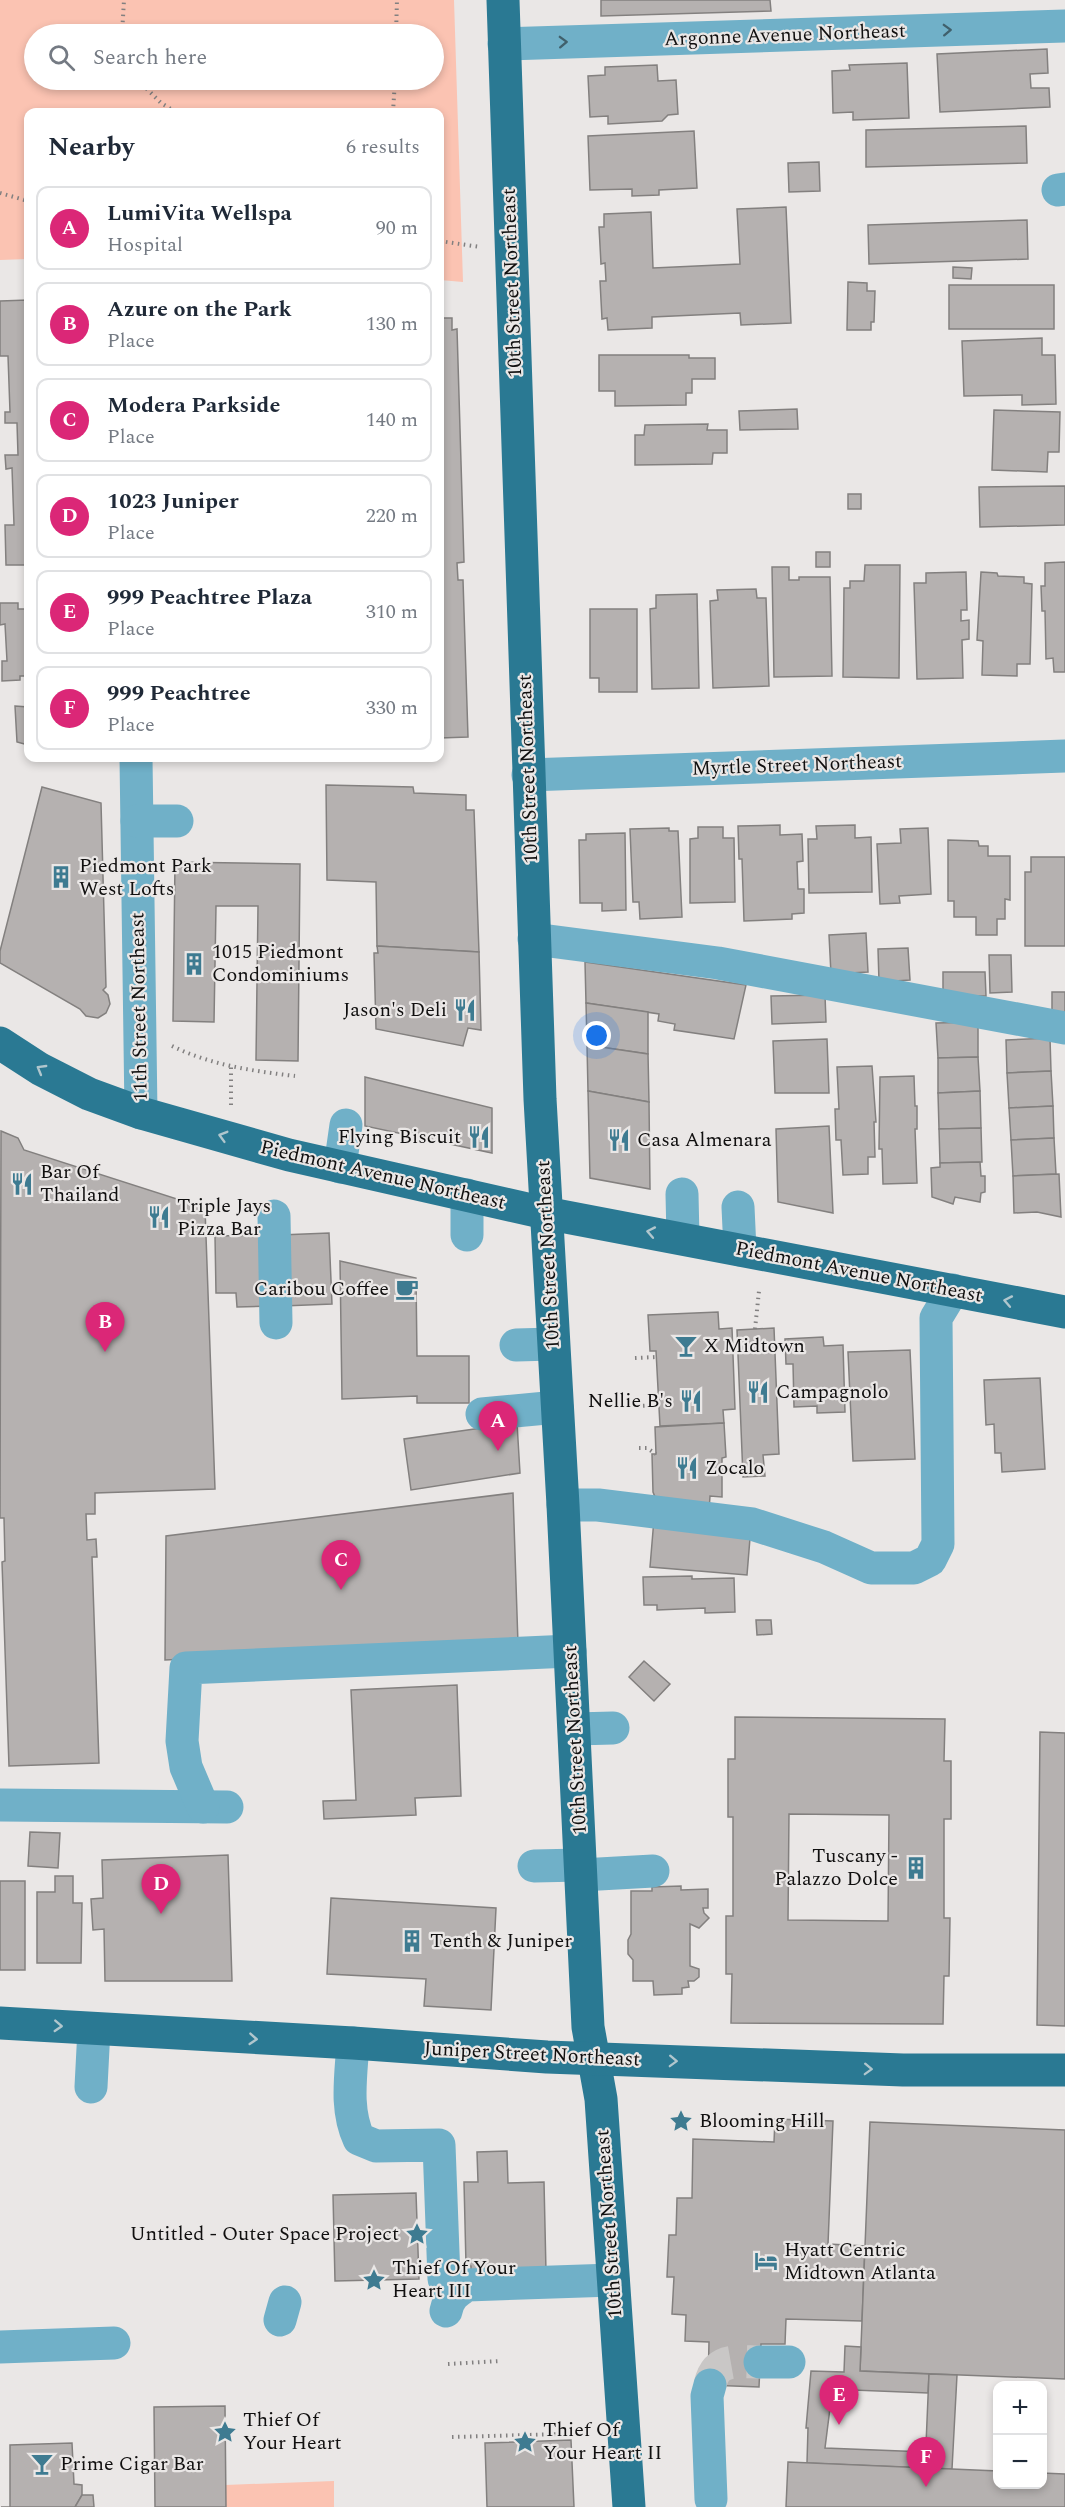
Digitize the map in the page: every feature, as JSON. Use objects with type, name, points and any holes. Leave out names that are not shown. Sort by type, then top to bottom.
[{"type":"main road","name":"10th Street Northeast","points":[[503,0],[528,775],[545,1213],[575,1729],[588,2027],[601,2099],[629,2507]]},
{"type":"main road","name":"Piedmont Avenue Northeast","points":[[0,1043],[39,1069],[89,1094],[141,1113],[289,1155],[545,1213],[1065,1312]]},
{"type":"main road","name":"Juniper Street Northeast","points":[[0,2023],[353,2043],[547,2057],[903,2070],[1065,2070]]},
{"type":"street","name":"Argonne Avenue Northeast","points":[[504,44],[1065,26]]},
{"type":"street","name":"Myrtle Street Northeast","points":[[528,775],[1065,756]]},
{"type":"street","name":"11th Street Northeast","points":[[136,762],[141,1113]]},
{"type":"street","points":[[137,821],[177,821]]},
{"type":"street","points":[[534,939],[718,963],[1065,1028]]},
{"type":"street","points":[[340,1167],[346,1125]]},
{"type":"street","points":[[682,1194],[683,1238]]},
{"type":"street","points":[[466,1235],[467,1195]]},
{"type":"street","points":[[738,1207],[740,1250]]},
{"type":"street","points":[[274,1216],[276,1323]]},
{"type":"street","points":[[563,1505],[598,1505],[752,1524],[824,1547],[871,1568],[914,1569],[930,1560],[939,1544],[936,1318],[953,1290]]},
{"type":"street","points":[[516,1345],[553,1344]]},
{"type":"street","points":[[482,1414],[557,1407]]},
{"type":"street","points":[[0,1805],[215,1807],[186,1767],[182,1741],[186,1668],[570,1651]]},
{"type":"street","points":[[575,1729],[613,1728]]},
{"type":"street","points":[[534,1866],[581,1870],[653,1871]]},
{"type":"street","points":[[91,2087],[93,2029]]},
{"type":"street","points":[[353,2043],[350,2100],[352,2124],[359,2139],[376,2146],[439,2145],[444,2279],[450,2303],[467,2286],[613,2280]]},
{"type":"street","points":[[0,2347],[114,2343]]},
{"type":"street","points":[[710,2385],[707,2396],[711,2499]]},
{"type":"path","points":[[123,24],[124,0]]},
{"type":"path","points":[[396,24],[397,0]]},
{"type":"path","points":[[148,90],[169,108]]},
{"type":"path","points":[[393,108],[394,90]]},
{"type":"path","points":[[0,193],[24,200]]},
{"type":"path","points":[[444,242],[510,251]]},
{"type":"path","points":[[166,1043],[192,1056],[231,1067],[295,1076]]},
{"type":"path","points":[[231,1067],[231,1105]]},
{"type":"path","points":[[755,1329],[759,1291]]},
{"type":"path","points":[[635,1358],[656,1357]]},
{"type":"path","points":[[637,1406],[658,1405]]},
{"type":"path","points":[[639,1448],[647,1448],[656,1454]]},
{"type":"path","points":[[448,2364],[500,2361]]},
{"type":"path","points":[[452,2437],[564,2434]]},
{"type":"shaded area","points":[[0,0],[454,0],[463,282],[444,280],[444,108],[24,108],[24,259],[0,260]]},
{"type":"shaded area","points":[[334,2481],[334,2507],[226,2507],[225,2485]]},
{"type":"building","points":[[601,0],[770,0],[771,11],[601,16]]},
{"type":"building","points":[[1047,49],[1048,73],[1030,74],[1031,88],[1049,88],[1050,107],[940,112],[937,54]]},
{"type":"building","points":[[907,63],[909,118],[853,120],[853,112],[833,113],[832,71],[850,70],[849,65]]},
{"type":"building","points":[[657,65],[658,81],[676,80],[678,114],[668,115],[662,121],[608,124],[608,116],[590,117],[588,76],[605,75],[605,67]]},
{"type":"building","points":[[1026,126],[1027,163],[866,167],[866,130]]},
{"type":"building","points":[[694,131],[697,188],[659,190],[659,195],[632,196],[632,189],[590,190],[588,136]]},
{"type":"building","points":[[819,162],[820,191],[789,192],[788,163]]},
{"type":"building","points":[[786,207],[791,323],[741,325],[740,313],[652,317],[652,328],[608,330],[607,318],[602,319],[600,281],[606,281],[605,263],[601,264],[599,227],[604,227],[604,214],[651,212],[653,268],[740,264],[737,209]]},
{"type":"building","points":[[1027,220],[1028,259],[869,264],[868,225]]},
{"type":"building","points":[[953,267],[972,268],[971,279],[953,278]]},
{"type":"building","points":[[848,282],[867,283],[867,291],[875,291],[874,322],[871,322],[871,330],[847,330]]},
{"type":"building","points":[[949,285],[1054,285],[1054,329],[949,329]]},
{"type":"building","points":[[24,300],[24,565],[6,565],[5,525],[14,525],[12,468],[6,469],[5,455],[18,455],[17,423],[5,423],[5,412],[10,412],[8,356],[0,356],[0,301]]},
{"type":"building","points":[[444,318],[452,318],[452,330],[457,329],[464,562],[457,563],[458,580],[463,580],[468,737],[444,738]]},
{"type":"building","points":[[1042,338],[1042,355],[1055,355],[1056,404],[1022,405],[1022,395],[964,396],[962,341]]},
{"type":"building","points":[[599,355],[689,355],[689,358],[715,358],[715,379],[692,379],[692,393],[686,393],[686,405],[615,406],[615,391],[599,391]]},
{"type":"building","points":[[797,409],[798,429],[740,430],[739,411]]},
{"type":"building","points":[[994,410],[1060,412],[1059,452],[1048,452],[1047,472],[992,470]]},
{"type":"building","points":[[708,424],[707,430],[727,430],[727,453],[713,453],[712,464],[635,465],[635,435],[644,435],[645,425]]},
{"type":"building","points":[[1065,486],[1065,525],[980,527],[979,487]]},
{"type":"building","points":[[848,494],[861,494],[861,509],[848,509]]},
{"type":"building","points":[[816,552],[830,552],[830,567],[816,567]]},
{"type":"building","points":[[1065,562],[1065,672],[1054,672],[1053,658],[1046,659],[1045,611],[1042,611],[1041,586],[1045,586],[1045,563]]},
{"type":"building","points":[[865,565],[900,565],[899,678],[843,677],[844,588],[850,588],[850,581],[864,581]]},
{"type":"building","points":[[772,567],[789,567],[789,580],[799,580],[799,577],[830,577],[832,676],[774,677]]},
{"type":"building","points":[[966,572],[967,610],[961,610],[961,621],[969,620],[969,639],[962,640],[963,678],[917,679],[914,583],[926,583],[926,573]]},
{"type":"building","points":[[981,572],[997,573],[998,576],[1024,577],[1024,583],[1032,584],[1030,664],[1017,664],[1017,676],[982,675],[983,641],[977,640]]},
{"type":"building","points":[[756,589],[757,598],[766,598],[769,686],[713,688],[710,601],[718,600],[717,590]]},
{"type":"building","points":[[697,594],[699,688],[652,689],[650,609],[656,608],[656,595]]},
{"type":"building","points":[[0,603],[18,603],[18,609],[24,609],[24,676],[20,676],[20,680],[2,681],[2,661],[7,661],[5,624],[0,625]]},
{"type":"building","points":[[590,609],[637,609],[637,692],[599,692],[599,678],[590,678]]},
{"type":"building","points":[[15,706],[24,707],[24,744],[17,742]]},
{"type":"building","points":[[326,785],[413,787],[414,793],[466,795],[466,810],[474,810],[479,952],[377,946],[376,882],[327,880]]},
{"type":"building","name":"Piedmont Park West Lofts","points":[[42,787],[101,803],[106,987],[103,990],[108,995],[110,1004],[106,1013],[98,1018],[86,1016],[80,1009],[0,963],[0,951]]},
{"type":"building","points":[[780,825],[780,835],[802,834],[803,861],[797,862],[798,889],[804,889],[804,913],[792,914],[792,919],[744,921],[742,859],[739,859],[738,826]]},
{"type":"building","points":[[855,825],[855,838],[871,837],[872,892],[809,893],[808,839],[817,839],[816,826]]},
{"type":"building","points":[[698,827],[723,827],[723,838],[734,838],[735,902],[690,903],[690,839],[698,838]]},
{"type":"building","points":[[669,828],[669,831],[678,831],[682,917],[640,919],[639,902],[633,902],[630,829]]},
{"type":"building","points":[[928,828],[931,894],[899,896],[900,903],[880,904],[877,844],[901,843],[900,829]]},
{"type":"building","points":[[625,833],[626,910],[602,911],[602,903],[580,903],[579,840],[586,840],[586,834]]},
{"type":"building","points":[[948,840],[978,841],[979,846],[988,846],[988,856],[1010,856],[1010,900],[1005,899],[1005,919],[997,919],[997,935],[976,935],[976,917],[954,917],[954,901],[948,901]]},
{"type":"building","points":[[1031,857],[1065,857],[1065,946],[1025,946],[1025,872],[1031,872]]},
{"type":"building","name":"1015 Piedmont Condominiums","points":[[175,862],[300,864],[298,1061],[256,1060],[258,906],[216,906],[214,1022],[173,1021]]},
{"type":"building","points":[[866,933],[868,972],[831,974],[829,935]]},
{"type":"building","points":[[377,946],[479,952],[481,1030],[468,1028],[463,1046],[376,1029],[374,953],[378,953]]},
{"type":"building","points":[[908,948],[910,980],[879,982],[878,949]]},
{"type":"building","points":[[989,955],[1011,955],[1012,992],[990,993]]},
{"type":"building","points":[[585,962],[746,985],[734,1039],[674,1030],[675,1024],[658,1021],[659,1014],[586,1003]]},
{"type":"building","points":[[943,972],[985,972],[986,996],[943,996]]},
{"type":"building","points":[[1052,992],[1065,992],[1065,1020],[1052,1020]]},
{"type":"building","points":[[825,995],[826,1022],[772,1024],[771,996]]},
{"type":"building","points":[[586,1003],[648,1012],[648,1054],[587,1045]]},
{"type":"building","points":[[978,1022],[978,1057],[938,1058],[936,1023]]},
{"type":"building","points":[[1050,1038],[1051,1071],[1007,1073],[1006,1040]]},
{"type":"building","points":[[827,1039],[829,1093],[775,1093],[773,1041]]},
{"type":"building","points":[[587,1045],[648,1054],[649,1102],[588,1091]]},
{"type":"building","points":[[978,1057],[980,1091],[938,1093],[938,1058]]},
{"type":"building","points":[[872,1066],[876,1122],[874,1122],[875,1157],[868,1157],[868,1174],[843,1175],[841,1140],[836,1140],[835,1109],[839,1109],[837,1067]]},
{"type":"building","points":[[1051,1071],[1053,1106],[1009,1108],[1007,1073]]},
{"type":"building","points":[[914,1076],[915,1106],[917,1106],[917,1129],[915,1129],[917,1183],[883,1184],[882,1149],[879,1149],[880,1077]]},
{"type":"building","points":[[365,1077],[492,1108],[492,1153],[365,1126]]},
{"type":"building","name":"Casa Almenara","points":[[588,1091],[649,1102],[650,1189],[590,1178]]},
{"type":"building","points":[[980,1091],[981,1128],[939,1129],[938,1093]]},
{"type":"building","points":[[1053,1106],[1054,1138],[1011,1140],[1009,1108]]},
{"type":"building","points":[[829,1126],[833,1213],[778,1202],[776,1129]]},
{"type":"building","points":[[981,1128],[982,1162],[940,1163],[939,1129]]},
{"type":"building","points":[[1,1131],[18,1138],[24,1150],[205,1208],[215,1489],[95,1493],[95,1514],[86,1514],[87,1540],[96,1539],[97,1557],[92,1557],[99,1763],[9,1766],[2,1562],[5,1561],[4,1518],[0,1518]]},
{"type":"building","points":[[1054,1138],[1056,1174],[1013,1176],[1011,1140]]},
{"type":"building","points":[[980,1162],[981,1176],[985,1176],[985,1192],[981,1193],[980,1202],[955,1197],[953,1204],[932,1197],[931,1168],[940,1167],[940,1163]]},
{"type":"building","points":[[1059,1174],[1061,1217],[1037,1212],[1014,1213],[1013,1176]]},
{"type":"building","points":[[329,1233],[332,1304],[283,1306],[280,1235]]},
{"type":"building","points":[[264,1235],[270,1306],[237,1307],[236,1293],[216,1293],[215,1236]]},
{"type":"building","points":[[340,1261],[416,1278],[417,1356],[469,1356],[469,1403],[417,1403],[417,1396],[342,1399]]},
{"type":"building","points":[[718,1312],[719,1329],[732,1328],[735,1409],[723,1410],[724,1423],[660,1426],[656,1351],[650,1351],[648,1315]]},
{"type":"building","name":"Campagnolo","points":[[774,1328],[779,1454],[763,1455],[765,1476],[743,1477],[737,1330]]},
{"type":"building","points":[[823,1337],[824,1346],[843,1345],[845,1412],[817,1413],[817,1406],[794,1407],[793,1364],[786,1364],[785,1339]]},
{"type":"building","points":[[910,1350],[915,1459],[853,1461],[848,1352]]},
{"type":"building","points":[[1040,1378],[1045,1469],[1002,1472],[1001,1453],[995,1453],[994,1424],[986,1425],[984,1380]]},
{"type":"building","points":[[517,1423],[520,1473],[411,1490],[404,1439]]},
{"type":"building","name":"Zocalo","points":[[724,1423],[726,1457],[722,1458],[722,1497],[710,1496],[709,1511],[658,1504],[653,1492],[652,1454],[656,1454],[655,1427]]},
{"type":"building","points":[[513,1493],[518,1644],[165,1660],[166,1536]]},
{"type":"building","points":[[654,1519],[750,1538],[747,1575],[650,1567]]},
{"type":"building","points":[[692,1576],[692,1579],[734,1578],[735,1612],[705,1613],[705,1608],[657,1610],[657,1605],[644,1605],[643,1577]]},
{"type":"building","points":[[756,1620],[771,1620],[772,1634],[757,1635]]},
{"type":"building","points":[[644,1661],[670,1684],[654,1701],[629,1677]]},
{"type":"building","points":[[457,1685],[461,1796],[415,1798],[416,1815],[324,1819],[323,1801],[356,1800],[351,1690]]},
{"type":"building","name":"Tuscany - Palazzo Dolce","points":[[735,1717],[945,1719],[944,1761],[951,1761],[951,1819],[944,1819],[944,1918],[950,1918],[949,1976],[944,1976],[943,2024],[731,2023],[732,1974],[726,1974],[726,1916],[733,1916],[733,1817],[728,1817],[728,1759],[735,1759]],"holes":[[[789,1814],[889,1815],[888,1921],[788,1920]]]},
{"type":"building","points":[[1040,1732],[1065,1733],[1065,2026],[1037,2025]]},
{"type":"building","points":[[30,1832],[60,1833],[58,1868],[28,1866]]},
{"type":"building","points":[[228,1855],[232,1981],[105,1981],[104,1929],[93,1930],[91,1899],[103,1898],[102,1860]]},
{"type":"building","points":[[55,1876],[73,1876],[73,1903],[82,1903],[81,1963],[37,1963],[37,1892],[55,1892]]},
{"type":"building","points":[[0,1881],[25,1881],[25,1970],[0,1970]]},
{"type":"building","points":[[681,1886],[681,1890],[708,1889],[708,1908],[703,1908],[709,1918],[699,1928],[690,1924],[690,1966],[699,1969],[699,1977],[694,1981],[688,1981],[689,1987],[682,1988],[682,1994],[654,1995],[653,1981],[633,1981],[633,1960],[628,1954],[628,1940],[631,1934],[631,1891],[652,1891],[652,1887]]},
{"type":"building","name":"Tenth & Juniper","points":[[331,1898],[496,1908],[491,2010],[424,2006],[426,1979],[327,1974]]},
{"type":"building","name":"Hyatt Centric Midtown Atlanta","points":[[775,2119],[833,2121],[828,2244],[865,2246],[862,2321],[786,2319],[785,2344],[761,2344],[759,2387],[708,2385],[709,2342],[685,2341],[686,2315],[672,2314],[674,2277],[667,2277],[669,2235],[676,2235],[677,2198],[692,2198],[693,2139],[774,2142]]},
{"type":"building","points":[[870,2122],[1065,2130],[1065,2379],[860,2371]]},
{"type":"building","points":[[507,2151],[508,2183],[544,2182],[546,2272],[471,2274],[471,2266],[466,2265],[464,2182],[478,2182],[477,2152]]},
{"type":"building","points":[[416,2193],[419,2279],[335,2281],[333,2195]]},
{"type":"building","points":[[845,2346],[861,2347],[860,2371],[929,2374],[928,2393],[828,2389],[827,2407],[830,2408],[825,2448],[926,2452],[925,2468],[807,2463],[808,2428],[806,2428],[811,2371],[844,2372]]},
{"type":"building","points":[[929,2374],[957,2375],[952,2469],[925,2468]]},
{"type":"building","points":[[225,2406],[226,2507],[155,2507],[154,2407]]},
{"type":"building","points":[[571,2440],[574,2507],[487,2507],[485,2443]]},
{"type":"building","name":"Prime Cigar Bar","points":[[72,2443],[74,2484],[82,2485],[82,2495],[75,2507],[10,2507],[10,2445]]},
{"type":"building","points":[[788,2462],[993,2471],[993,2489],[1047,2489],[1047,2473],[1065,2474],[1065,2507],[786,2507]]},
{"type":"building","points":[[82,2495],[93,2495],[94,2507],[75,2507]]},
{"type":"tunnel","points":[[710,2385],[713,2376],[722,2365],[735,2362],[760,2362]]},
{"type":"place","name":"Piedmont Park West Lofts","points":[[61,877]]},
{"type":"place","name":"1015 Piedmont Condominiums","points":[[194,964]]},
{"type":"place","name":"Jason's Deli","points":[[465,1010]]},
{"type":"place","name":"Flying Biscuit","points":[[479,1137]]},
{"type":"place","name":"Casa Almenara","points":[[619,1140]]},
{"type":"place","name":"Bar Of Thailand","points":[[22,1184]]},
{"type":"place","name":"Triple Jays Pizza Bar","points":[[159,1217]]},
{"type":"place","name":"Caribou Coffee","points":[[407,1289]]},
{"type":"place","name":"X Midtown","points":[[686,1346]]},
{"type":"place","name":"Azure on the Park","points":[[105,1352]]},
{"type":"place","name":"Campagnolo","points":[[758,1392]]},
{"type":"place","name":"Nellie B's","points":[[691,1401]]},
{"type":"place","name":"LumiVita Wellspa","points":[[498,1451]]},
{"type":"place","name":"Zocalo","points":[[687,1468]]},
{"type":"place","name":"Modera Parkside","points":[[341,1590]]},
{"type":"place","name":"Tuscany - Palazzo Dolce","points":[[916,1868]]},
{"type":"place","name":"1023 Juniper","points":[[161,1914]]},
{"type":"place","name":"Tenth & Juniper","points":[[412,1941]]},
{"type":"place","name":"Blooming Hill","points":[[681,2121]]},
{"type":"place","name":"Untitled - Outer Space Project","points":[[417,2234]]},
{"type":"place","name":"Hyatt Centric Midtown Atlanta","points":[[766,2261]]},
{"type":"place","name":"Thief Of Your Heart III","points":[[374,2280]]},
{"type":"place","name":"999 Peachtree Plaza","points":[[839,2425]]},
{"type":"place","name":"Thief Of Your Heart","points":[[225,2432]]},
{"type":"place","name":"Thief Of Your Heart II","points":[[525,2442]]},
{"type":"place","name":"Prime Cigar Bar","points":[[42,2464]]},
{"type":"place","name":"999 Peachtree","points":[[926,2487]]}]
